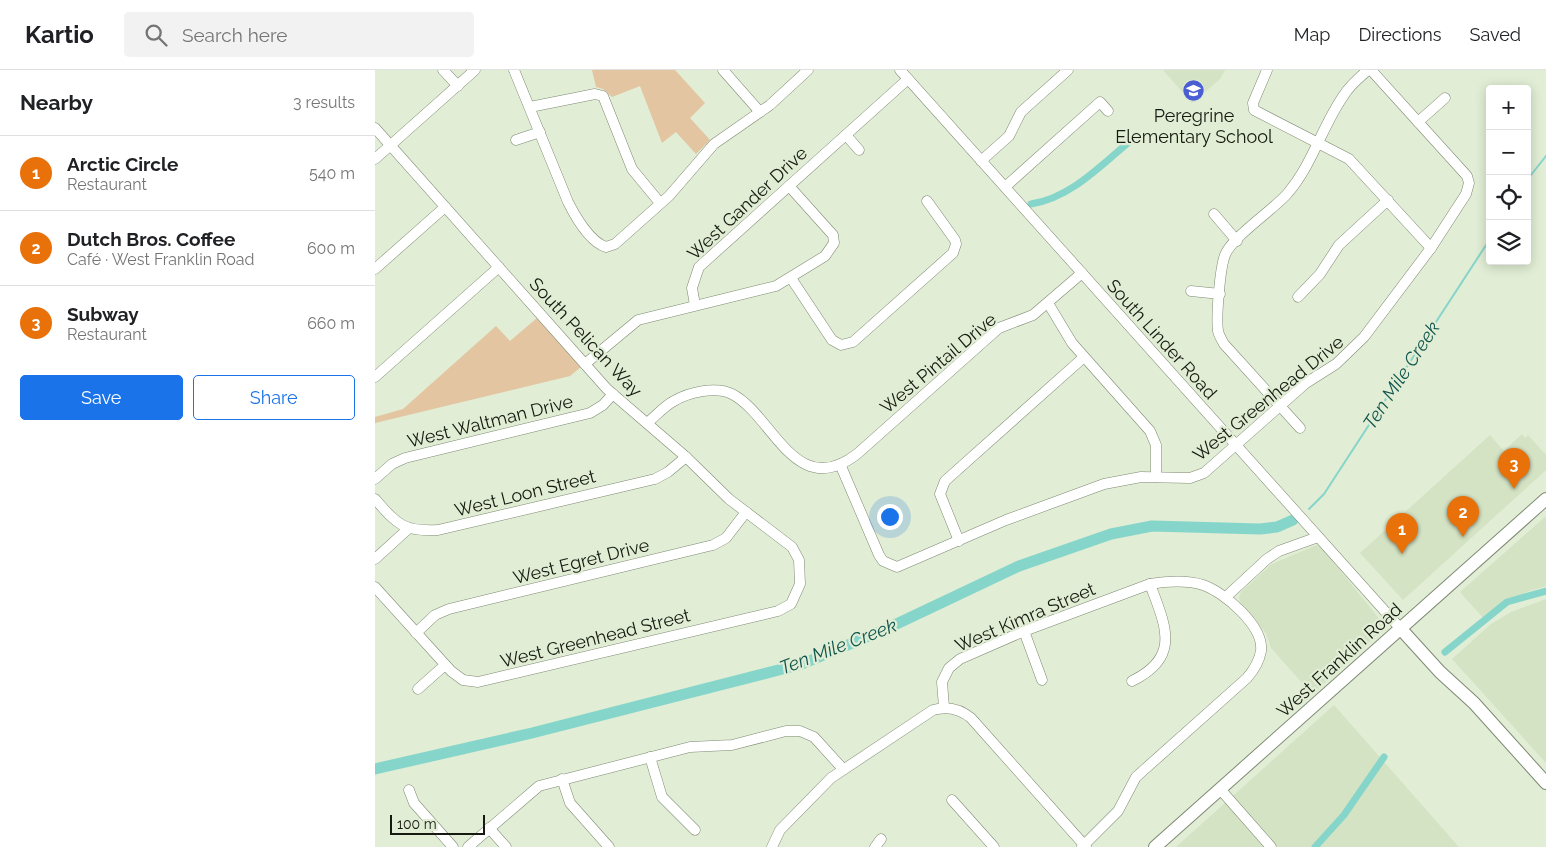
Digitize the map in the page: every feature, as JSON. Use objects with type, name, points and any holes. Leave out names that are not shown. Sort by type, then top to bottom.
[{"type":"main road","name":"West Franklin Road","points":[[1155,847],[1546,498]]},
{"type":"main road","points":[[1400,628],[1440,672],[1474,703],[1546,782]]},
{"type":"street","points":[[443,70],[457,86]]},
{"type":"street","points":[[375,159],[475,70]]},
{"type":"street","points":[[514,70],[573,212],[598,243],[606,247],[615,244],[660,203],[715,144],[760,112],[808,70]]},
{"type":"street","points":[[723,70],[760,112]]},
{"type":"street","name":"South Linder Road","points":[[900,70],[1400,628]]},
{"type":"street","points":[[981,161],[1009,136],[1021,112],[1068,70]]},
{"type":"street","points":[[1267,70],[1253,103],[1253,110],[1349,159],[1431,248]]},
{"type":"street","points":[[1300,428],[1218,334],[1220,294],[1226,253],[1288,193],[1304,172],[1343,96],[1369,70],[1418,122],[1445,98]]},
{"type":"street","name":"West Gander Drive","points":[[695,305],[692,281],[699,267],[908,79]]},
{"type":"street","points":[[530,107],[595,94],[603,96],[633,169],[660,203]]},
{"type":"street","points":[[1005,187],[1100,102],[1108,111]]},
{"type":"street","name":"West Greenhead Drive","points":[[840,464],[879,555],[890,565],[904,565],[1006,520],[1104,484],[1126,478],[1198,476],[1211,468],[1306,383],[1336,364],[1357,346],[1431,248],[1466,194],[1469,183],[1467,176],[1418,122]]},
{"type":"street","name":"South Pelican Way","points":[[375,128],[613,394],[686,457],[729,499],[787,542],[797,553],[800,567],[800,584],[791,604]]},
{"type":"street","points":[[515,140],[540,132]]},
{"type":"street","points":[[846,135],[859,150]]},
{"type":"street","points":[[585,364],[638,320],[776,286],[825,256],[834,243],[829,229],[789,186]]},
{"type":"street","points":[[1298,297],[1320,274],[1339,245],[1388,200]]},
{"type":"street","points":[[791,278],[832,340],[841,345],[853,342],[916,284],[948,260],[953,253],[956,244],[952,235],[927,201]]},
{"type":"street","points":[[375,269],[445,206]]},
{"type":"street","points":[[1214,214],[1237,241]]},
{"type":"street","points":[[375,377],[499,267]]},
{"type":"street","name":"West Pintail Drive","points":[[840,464],[857,454],[999,328],[1033,315],[1082,273]]},
{"type":"street","points":[[1191,292],[1220,294]]},
{"type":"street","points":[[1048,303],[1068,337],[1150,431],[1156,445],[1156,477]]},
{"type":"street","points":[[959,541],[940,494],[945,481],[1084,357]]},
{"type":"street","points":[[647,423],[676,399],[709,391],[724,391],[743,402],[795,458],[815,466],[840,464]]},
{"type":"street","name":"West Waltman Drive","points":[[375,480],[392,464],[405,458],[590,413],[603,405],[613,394]]},
{"type":"street","name":"West Loon Street","points":[[408,529],[431,531],[445,529],[655,479],[668,472],[686,457]]},
{"type":"street","points":[[375,499],[398,524],[408,529],[375,559]]},
{"type":"street","name":"West Egret Drive","points":[[416,632],[435,616],[449,609],[713,546],[726,538],[746,512]]},
{"type":"street","points":[[772,847],[780,830],[825,783],[843,768],[933,710],[943,707],[954,708],[971,718],[1084,846],[1118,811],[1136,777],[1247,678],[1257,666],[1261,649],[1257,633],[1227,596],[1267,559],[1279,551],[1318,536]]},
{"type":"street","name":"West Kimra Street","points":[[943,707],[941,682],[949,668],[960,659],[1024,631],[1150,584],[1162,582],[1201,584],[1227,596]]},
{"type":"street","points":[[1132,680],[1145,674],[1161,658],[1166,645],[1167,630],[1150,584]]},
{"type":"street","name":"West Greenhead Street","points":[[375,587],[445,665],[463,680],[485,681],[778,611],[791,604]]},
{"type":"street","points":[[1024,631],[1042,680]]},
{"type":"street","points":[[418,689],[445,665]]},
{"type":"street","points":[[468,847],[532,789],[562,779],[690,747],[733,745],[793,730],[814,737],[843,768]]},
{"type":"street","points":[[650,757],[662,797],[695,830]]},
{"type":"street","points":[[562,779],[570,803],[609,847]]},
{"type":"street","points":[[1219,789],[1271,847]]},
{"type":"street","points":[[409,790],[414,803],[453,847]]},
{"type":"street","points":[[952,800],[994,847]]},
{"type":"street","points":[[489,828],[506,847]]},
{"type":"shaded area","points":[[592,70],[675,70],[705,103],[690,118],[710,140],[696,154],[676,132],[662,143],[640,86],[612,97],[603,89],[596,87]]},
{"type":"shaded area","name":"Peregrine Elementary School","points":[[1163,70],[1225,70],[1220,79],[1192,103]]},
{"type":"shaded area","points":[[537,318],[581,367],[570,376],[375,423],[375,417],[403,409],[496,326],[510,341]]},
{"type":"shaded area","points":[[1522,434],[1525,438],[1528,435],[1546,455],[1546,470],[1403,600],[1360,553],[1490,435],[1504,451]]},
{"type":"shaded area","points":[[1546,516],[1546,586],[1526,592],[1485,620],[1460,592]]},
{"type":"shaded area","points":[[1319,544],[1381,621],[1380,632],[1312,694],[1271,648],[1266,633],[1240,602],[1239,597],[1241,592],[1272,564]]},
{"type":"shaded area","points":[[1546,599],[1546,763],[1452,659],[1491,624],[1511,612]]},
{"type":"shaded area","points":[[1334,705],[1459,847],[1176,847]]},
{"type":"waterway","points":[[1031,204],[1060,195],[1074,187],[1135,137]]},
{"type":"waterway","name":"Ten Mile Creek","points":[[1531,175],[1546,156]]},
{"type":"waterway","name":"Ten Mile Creek","points":[[1309,509],[1324,494],[1486,245]]},
{"type":"waterway","name":"Ten Mile Creek","points":[[375,769],[532,733],[802,664],[886,629],[1019,566],[1111,534],[1152,526],[1260,529],[1277,527],[1293,520]]},
{"type":"waterway","points":[[1445,652],[1507,602],[1546,591]]},
{"type":"waterway","points":[[1315,847],[1344,815],[1384,757]]},
{"type":"place","name":"Peregrine Elementary School","points":[[1194,90]]},
{"type":"place","name":"Subway","points":[[1514,489]]},
{"type":"place","name":"Dutch Bros. Coffee","points":[[1463,537]]},
{"type":"place","name":"Arctic Circle","points":[[1402,554]]}]
